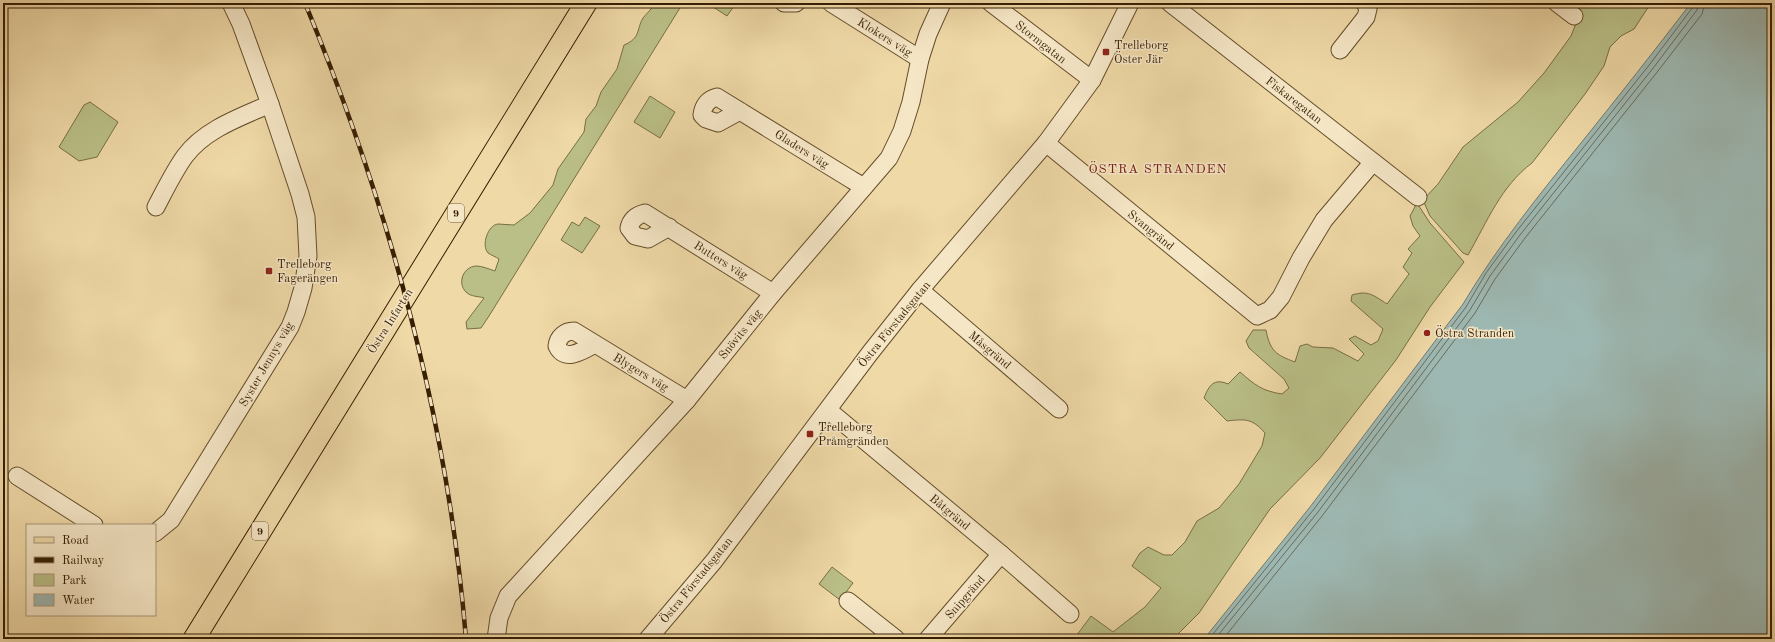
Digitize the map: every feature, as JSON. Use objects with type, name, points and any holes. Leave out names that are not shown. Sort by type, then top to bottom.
[{"type":"main road","name":"Östra Infarten","points":[[194,639],[586,3]]},
{"type":"street","name":"Syster Jennys väg","points":[[156,532],[172,520],[276,351],[296,312],[303,288],[308,256],[306,217],[300,194],[270,104],[241,24],[231,3]]},
{"type":"street","points":[[784,3],[796,3]]},
{"type":"street","name":"Klokers väg","points":[[831,3],[920,59]]},
{"type":"street","name":"Snövits väg","points":[[496,639],[499,618],[508,596],[687,400],[773,293],[889,158],[902,131],[912,102],[920,59],[928,34],[942,3]]},
{"type":"street","name":"Stormgatan","points":[[991,3],[1092,80]]},
{"type":"street","name":"Östra Förstadsgatan","points":[[649,639],[714,561],[870,353],[920,290],[1046,143],[1092,80],[1130,3]]},
{"type":"street","name":"Fiskaregatan","points":[[1170,3],[1418,197]]},
{"type":"street","points":[[1340,50],[1366,17],[1368,9],[1365,3]]},
{"type":"street","points":[[1557,3],[1574,16]]},
{"type":"street","points":[[156,207],[185,156],[200,141],[219,127],[270,104]]},
{"type":"street","name":"Gladers väg","points":[[740,111],[864,187]]},
{"type":"street","name":"Svangränd","points":[[1046,143],[1257,316],[1270,310],[1281,297],[1301,258],[1324,220],[1373,162]]},
{"type":"street","name":"Butters väg","points":[[668,228],[773,293]]},
{"type":"street","name":"Måsgränd","points":[[920,290],[1059,409]]},
{"type":"street","name":"Blygers väg","points":[[595,344],[687,400]]},
{"type":"street","name":"Båtgränd","points":[[828,410],[1001,554],[1070,614]]},
{"type":"street","points":[[17,476],[92,524]]},
{"type":"street","name":"Snipgränd","points":[[928,639],[1001,554]]},
{"type":"street","points":[[848,600],[896,639]]},
{"type":"green space","points":[[655,3],[683,3],[489,316],[481,328],[467,329],[466,322],[484,298],[472,296],[463,288],[462,280],[465,272],[471,267],[476,266],[495,271],[499,259],[488,253],[485,245],[485,241],[491,228],[498,224],[514,225],[530,213],[553,185],[558,169],[584,132],[586,119],[596,106],[601,92],[617,69],[624,45],[636,37],[643,18]]},
{"type":"green space","points":[[707,3],[736,3],[727,16]]},
{"type":"green space","points":[[1581,3],[1651,3],[1634,29],[1621,36],[1610,47],[1604,66],[1585,94],[1532,163],[1521,172],[1503,194],[1488,217],[1468,255],[1463,253],[1430,216],[1423,200],[1438,184],[1463,147],[1518,102],[1544,73],[1571,36]]},
{"type":"green space","points":[[650,96],[675,112],[660,138],[634,122]]},
{"type":"green space","points":[[90,102],[118,122],[97,157],[79,161],[59,147],[84,105]]},
{"type":"green space","points":[[1417,203],[1430,223],[1464,262],[1430,307],[1396,360],[1320,458],[1270,509],[1199,613],[1173,639],[1074,639],[1091,616],[1113,632],[1145,607],[1161,588],[1132,566],[1140,553],[1148,547],[1164,555],[1172,555],[1185,542],[1197,521],[1219,508],[1239,484],[1262,446],[1265,433],[1260,428],[1252,422],[1244,420],[1227,421],[1204,398],[1210,386],[1216,382],[1228,384],[1240,372],[1255,384],[1269,391],[1282,394],[1289,388],[1284,379],[1249,348],[1246,341],[1253,330],[1266,330],[1272,348],[1283,357],[1295,362],[1300,346],[1307,344],[1313,347],[1333,348],[1358,361],[1364,354],[1349,339],[1355,336],[1371,345],[1378,341],[1383,329],[1351,301],[1352,295],[1362,293],[1370,294],[1387,304],[1409,274],[1403,267],[1412,253],[1408,249],[1420,236],[1413,226],[1410,216]]},
{"type":"green space","points":[[585,217],[600,226],[582,253],[561,240],[572,222],[579,226]]},
{"type":"green space","points":[[832,567],[853,583],[840,600],[819,584]]},
{"type":"water","points":[[1691,3],[1772,3],[1772,639],[1204,639],[1310,507],[1463,304],[1490,262],[1519,222]]},
{"type":"railway","points":[[305,3],[363,157],[388,236],[410,315],[429,395],[445,476],[457,557],[466,639]]},
{"type":"place","name":"Trelleborg Öster Jär","points":[[1106,52]]},
{"type":"place","name":"Trelleborg Fagerängen","points":[[269,271]]},
{"type":"place","name":"Östra Stranden","points":[[1427,333]]},
{"type":"place","name":"Trelleborg Pråmgränden","points":[[810,434]]},
{"type":"district","name":"ÖSTRA STRANDEN","points":[[1158,168]]}]
